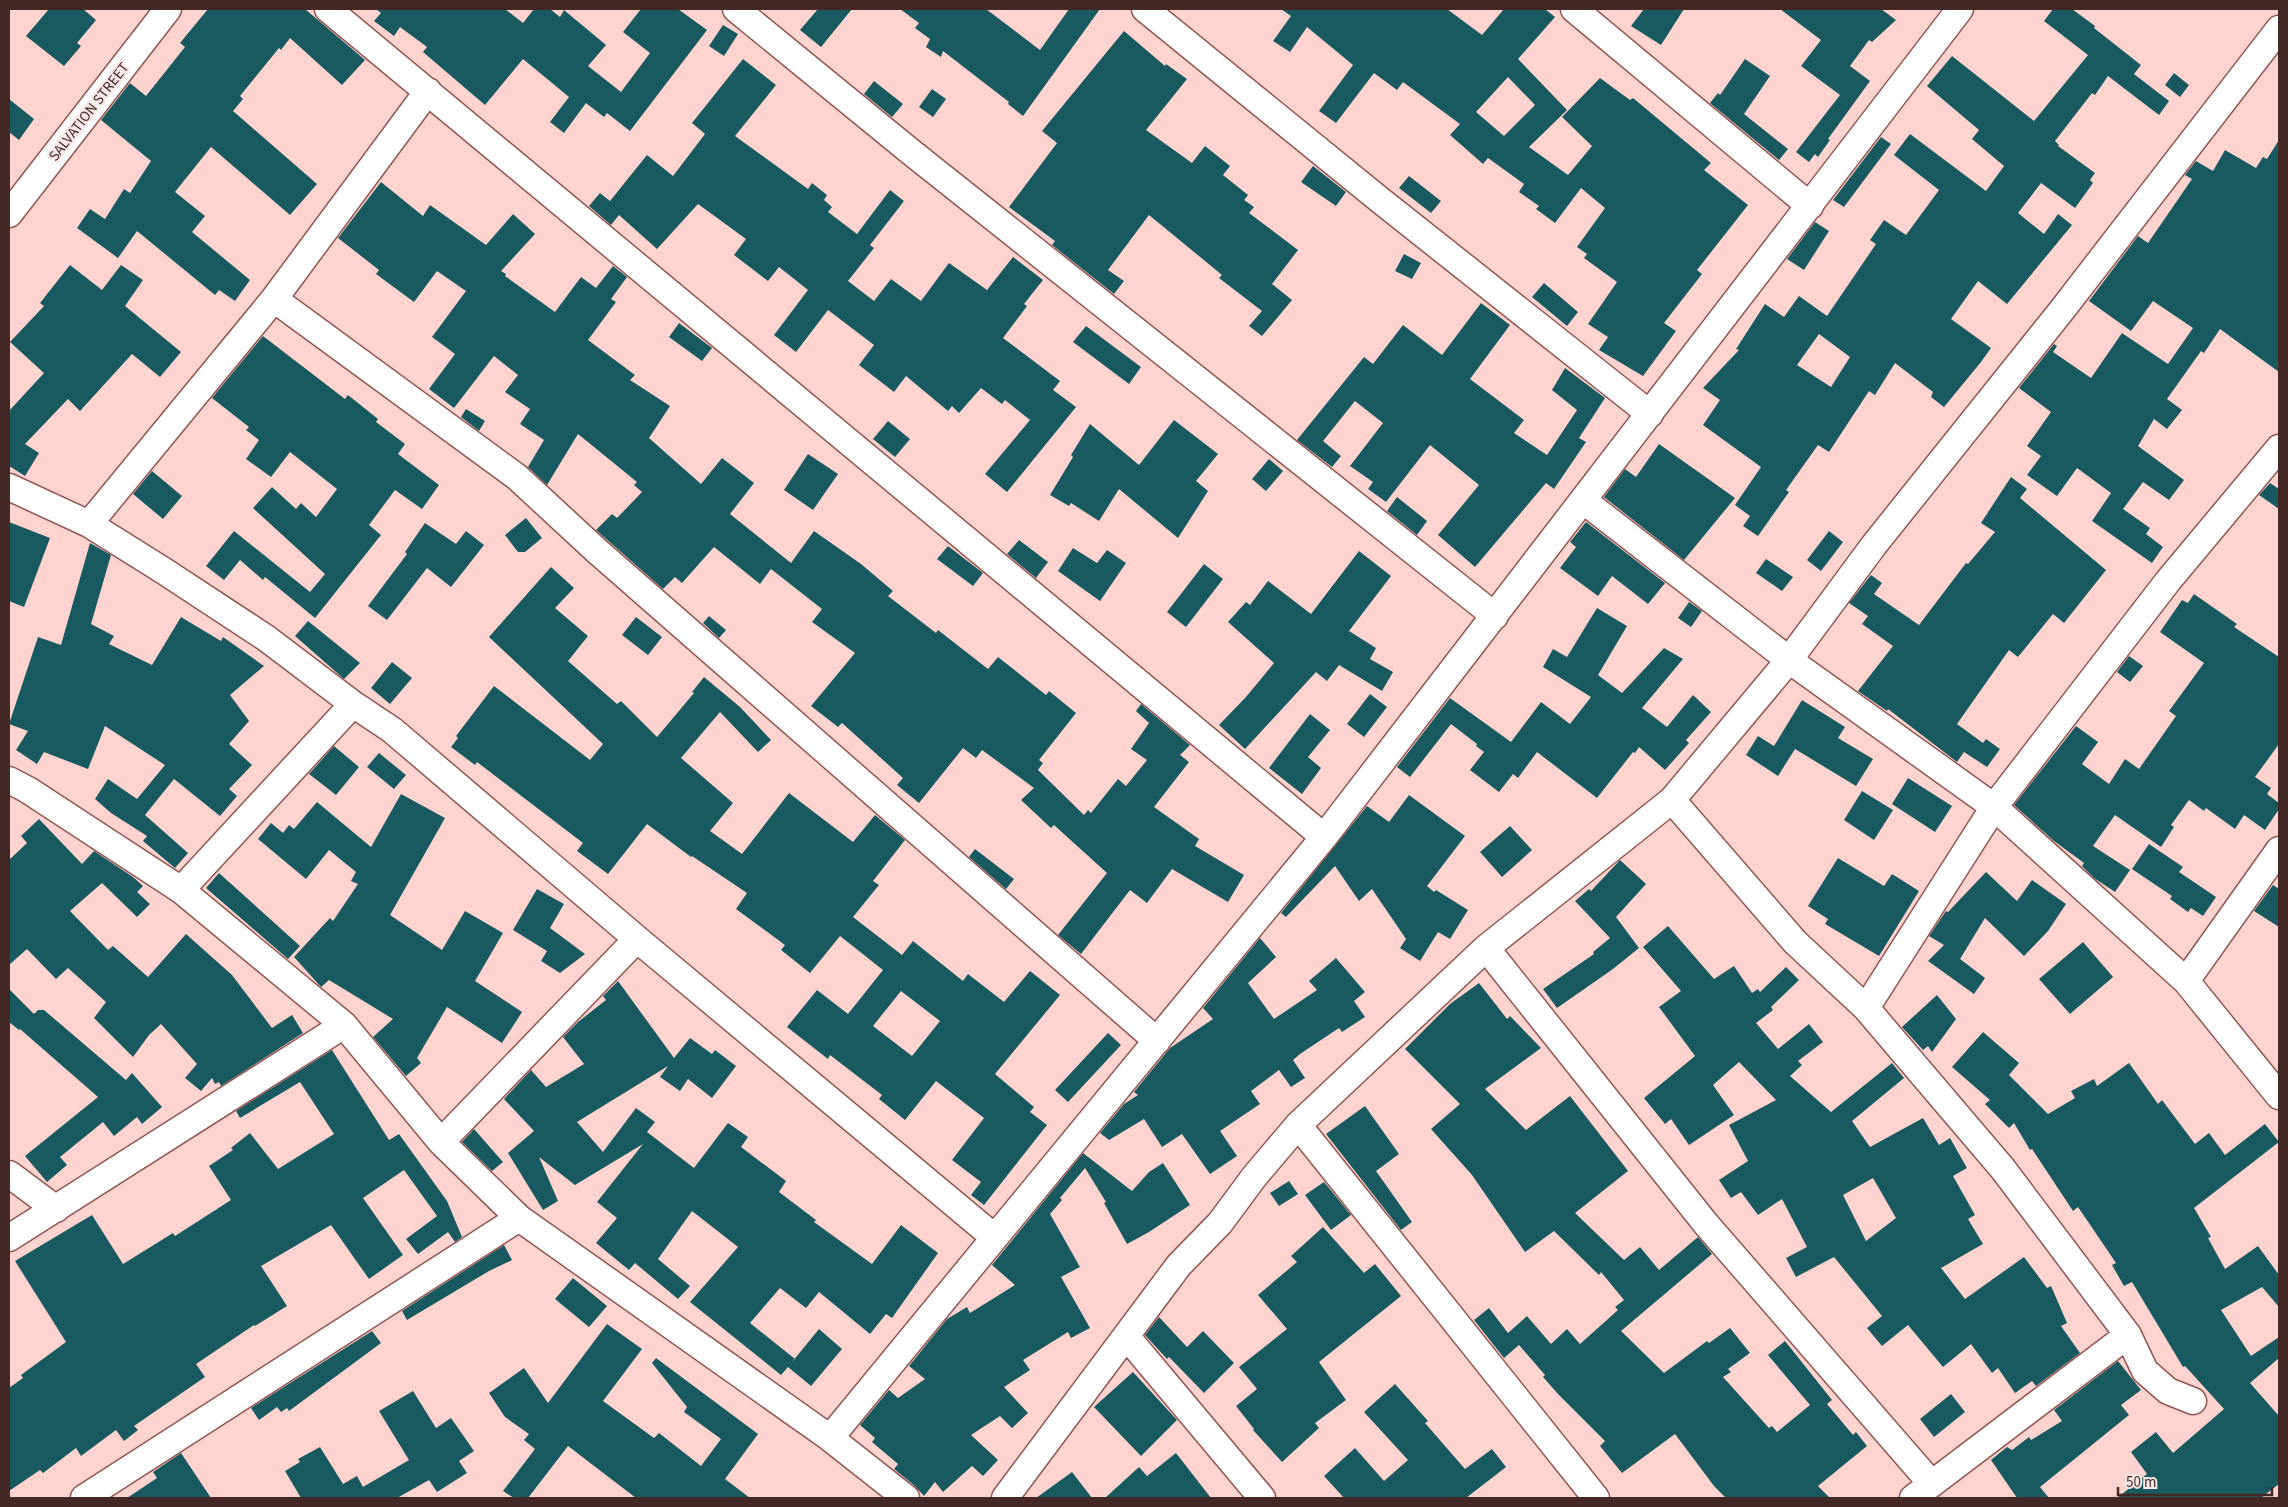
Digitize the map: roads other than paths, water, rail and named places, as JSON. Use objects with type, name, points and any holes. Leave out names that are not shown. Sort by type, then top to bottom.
[{"type":"street","name":"SALVATION STREET","points":[[9,214],[168,9]]},
{"type":"street","points":[[328,9],[1324,837]]},
{"type":"street","points":[[736,9],[911,152],[1494,616]]},
{"type":"street","points":[[1145,9],[1388,206],[1650,414]]},
{"type":"street","points":[[1574,9],[1810,206]]},
{"type":"street","points":[[830,1438],[1324,837],[1584,501],[1960,9]]},
{"type":"street","points":[[1005,1498],[1179,1265],[1220,1223],[1254,1177],[1298,1126],[1486,948],[1672,800],[1788,660],[1874,545],[2062,310],[2279,29]]},
{"type":"street","points":[[89,524],[274,299],[428,91]]},
{"type":"street","points":[[274,299],[517,478],[604,558],[1157,1041]]},
{"type":"street","points":[[1866,1008],[1994,807],[2168,581],[2279,448]]},
{"type":"street","points":[[9,487],[89,524],[266,638],[353,704],[392,730],[637,939],[994,1237]]},
{"type":"street","points":[[1584,501],[1788,660],[1994,807],[2186,980],[2279,1096]]},
{"type":"street","points":[[180,890],[353,704]]},
{"type":"street","points":[[9,780],[28,790],[180,890],[344,1025],[441,1142],[519,1218],[830,1438],[906,1498]]},
{"type":"street","points":[[1672,800],[1795,942],[1866,1008],[2003,1169],[2128,1334],[2145,1371],[2168,1391],[2193,1401]]},
{"type":"street","points":[[2186,980],[2279,850]]},
{"type":"street","points":[[441,1142],[637,939]]},
{"type":"street","points":[[1486,948],[1706,1224],[1922,1490],[2128,1334]]},
{"type":"street","points":[[9,1238],[344,1025]]},
{"type":"street","points":[[1298,1126],[1596,1498]]},
{"type":"street","points":[[9,1174],[56,1209]]},
{"type":"street","points":[[84,1498],[519,1218]]},
{"type":"street","points":[[1127,1337],[1262,1498]]}]
